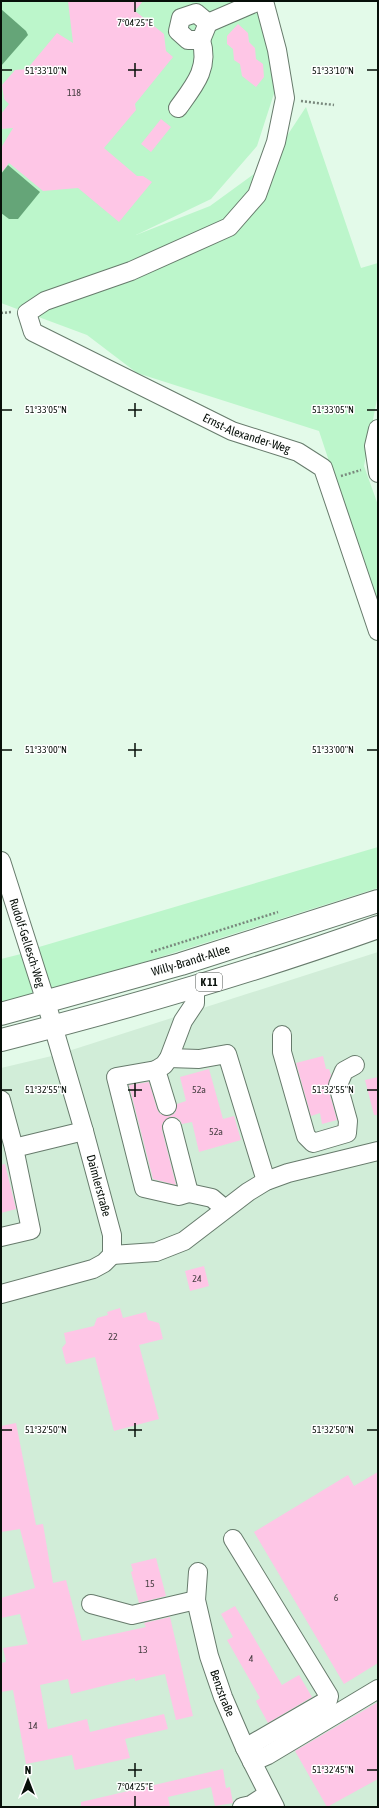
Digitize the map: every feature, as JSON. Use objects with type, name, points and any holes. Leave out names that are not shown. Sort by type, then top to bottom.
[{"type":"main road","name":"Willy-Brandt-Allee","points":[[1,1014],[181,964],[378,901]]},
{"type":"main road","name":"Willy-Brandt-Allee","points":[[1,1040],[52,1027],[260,967],[378,927]]},
{"type":"street","points":[[178,108],[200,78],[204,51],[201,40],[208,22],[259,1]]},
{"type":"street","points":[[264,1],[277,50],[285,98]]},
{"type":"street","points":[[201,40],[188,40],[178,31],[181,18],[196,13],[208,22]]},
{"type":"street","name":"Ernst-Alexander-Weg","points":[[285,98],[276,142],[257,195],[229,227],[131,271],[45,300],[27,313],[34,332],[232,431],[298,452],[323,468],[378,631]]},
{"type":"street","points":[[377,469],[374,446],[378,429]]},
{"type":"street","name":"Rudolf-Gellesch-Weg","points":[[1,861],[46,1002]]},
{"type":"street","points":[[167,1106],[162,1064],[183,1021],[195,1003],[195,986]]},
{"type":"street","name":"Daimlerstraße","points":[[46,1002],[52,1027],[84,1131],[112,1235],[112,1255]]},
{"type":"street","points":[[282,1036],[282,1052],[306,1136],[314,1143],[348,1133],[348,1121],[338,1085],[344,1072],[355,1065]]},
{"type":"street","points":[[224,1208],[212,1198],[189,1193],[179,1196],[144,1188],[116,1077],[162,1064],[227,1054],[266,1181]]},
{"type":"street","points":[[1,1100],[14,1148],[31,1230],[1,1237]]},
{"type":"street","points":[[172,1127],[189,1193]]},
{"type":"street","points":[[14,1148],[84,1131]]},
{"type":"street","points":[[1,1294],[92,1269],[104,1263],[112,1255],[156,1252],[184,1241],[224,1208],[266,1181],[288,1172],[378,1151]]},
{"type":"street","points":[[233,1539],[329,1696],[328,1700],[249,1755]]},
{"type":"street","name":"Benzstraße","points":[[198,1572],[196,1600],[209,1656],[222,1696],[271,1800]]},
{"type":"street","points":[[91,1604],[132,1615],[196,1600]]},
{"type":"street","points":[[249,1755],[268,1755],[378,1688]]},
{"type":"street","points":[[242,1807],[271,1800]]},
{"type":"path","points":[[285,98],[334,106]]},
{"type":"path","points":[[328,480],[377,469]]},
{"type":"path","points":[[146,954],[281,911]]},
{"type":"shaded area","points":[[1,1],[256,1],[280,75],[257,146],[211,199],[136,235],[210,206],[269,163],[306,107],[361,268],[378,263],[378,394],[364,466],[378,505],[378,609],[319,431],[137,373],[87,335],[1,303]]},
{"type":"shaded area","points":[[1,9],[26,31],[28,35],[1,66]]},
{"type":"shaded area","points":[[8,165],[40,192],[18,219],[9,219],[1,213],[1,174]]},
{"type":"shaded area","points":[[378,847],[378,888],[53,991],[1,1003],[1,959]]},
{"type":"shaded area","points":[[378,952],[378,1807],[1,1807],[1,1068],[56,1055]]},
{"type":"building","points":[[68,1],[143,1],[135,11],[164,34],[166,51],[173,57],[135,104],[136,110],[104,148],[137,176],[143,176],[152,182],[119,222],[78,188],[43,191],[9,163],[1,173],[1,148],[13,128],[1,129],[1,114],[9,104],[4,99],[2,85],[15,70],[27,69],[57,33],[73,43]]},
{"type":"building","points":[[238,24],[248,33],[249,42],[255,48],[256,59],[263,64],[264,77],[256,87],[242,76],[240,64],[234,60],[233,49],[227,44],[227,36]]},
{"type":"building","points":[[161,119],[171,127],[151,152],[141,144]]},
{"type":"building","points":[[323,1056],[326,1069],[329,1069],[331,1075],[328,1088],[337,1120],[322,1124],[320,1113],[311,1116],[296,1063]]},
{"type":"building","points":[[209,1069],[223,1119],[234,1116],[241,1140],[199,1152],[192,1122],[182,1124],[180,1120],[175,1117],[169,1117],[162,1124],[162,1130],[176,1185],[153,1179],[129,1085],[149,1082],[157,1109],[160,1114],[170,1116],[175,1113],[177,1104],[186,1101],[180,1077]]},
{"type":"building","points":[[378,1077],[378,1115],[374,1115],[365,1080]]},
{"type":"building","points":[[5,1164],[16,1209],[1,1213],[1,1165]]},
{"type":"building","points":[[204,1266],[209,1286],[190,1291],[185,1271]]},
{"type":"building","points":[[120,1308],[123,1318],[146,1312],[148,1320],[159,1323],[163,1339],[139,1345],[159,1419],[114,1431],[95,1357],[66,1364],[62,1348],[66,1343],[64,1333],[94,1326],[97,1318],[108,1315],[107,1312]]},
{"type":"building","points":[[16,1423],[36,1525],[43,1524],[53,1583],[66,1580],[82,1641],[146,1627],[144,1623],[170,1617],[193,1716],[176,1720],[165,1674],[135,1681],[135,1678],[71,1694],[68,1679],[40,1685],[48,1729],[87,1719],[90,1732],[164,1714],[168,1729],[125,1739],[130,1758],[75,1770],[72,1755],[26,1764],[13,1690],[1,1692],[1,1663],[6,1662],[3,1648],[28,1644],[20,1614],[1,1618],[1,1598],[35,1588],[20,1529],[1,1532],[1,1426]]},
{"type":"building","points":[[378,1472],[378,1663],[344,1684],[254,1532],[348,1475],[354,1486]]},
{"type":"building","points":[[156,1558],[166,1596],[139,1603],[131,1572],[133,1571],[131,1564]]},
{"type":"building","points":[[235,1606],[282,1685],[299,1675],[312,1697],[268,1723],[256,1701],[260,1698],[227,1640],[233,1637],[221,1614]]},
{"type":"building","points":[[378,1702],[378,1779],[327,1807],[295,1751]]},
{"type":"building","points":[[223,1769],[226,1788],[230,1787],[233,1803],[215,1806],[211,1787],[168,1797],[170,1807],[81,1807],[81,1802]]}]
